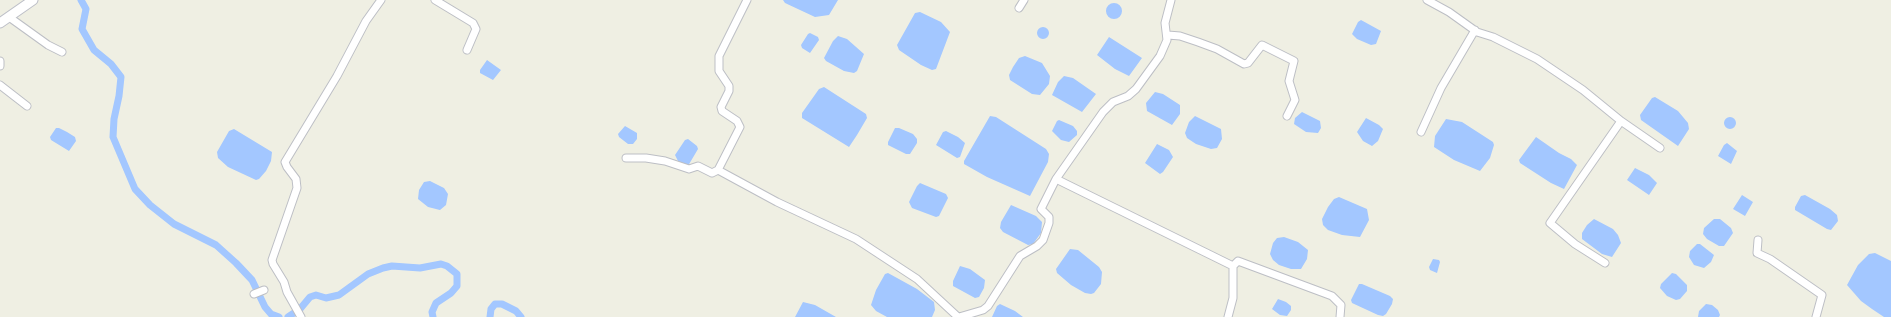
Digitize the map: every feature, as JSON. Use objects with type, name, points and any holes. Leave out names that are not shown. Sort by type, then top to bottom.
[{"type":"main road","points":[[0,23],[34,0]]},
{"type":"street","points":[[301,317],[287,292],[282,276],[272,264],[272,260],[297,188],[296,179],[287,167],[286,162],[337,76],[366,21],[381,0]]},
{"type":"street","points":[[436,0],[473,23],[476,29],[467,50]]},
{"type":"street","points":[[626,158],[664,161],[690,169],[698,166],[712,173],[718,170],[740,127],[737,121],[722,111],[721,107],[729,91],[729,86],[719,71],[719,56],[747,0]]},
{"type":"street","points":[[1019,8],[1024,0]]},
{"type":"street","points":[[718,170],[777,202],[856,239],[917,279],[958,317],[983,310],[988,306],[1020,256],[1038,246],[1043,240],[1049,223],[1049,217],[1041,209],[1056,179],[1103,112],[1113,102],[1128,96],[1136,89],[1165,48],[1168,35],[1164,23],[1171,0]]},
{"type":"street","points":[[1427,0],[1449,12],[1475,30],[1536,59],[1583,90],[1621,121],[1660,148]]},
{"type":"street","points":[[9,17],[48,45],[62,52]]},
{"type":"street","points":[[1421,132],[1441,88],[1475,30]]},
{"type":"street","points":[[1168,35],[1180,36],[1198,42],[1244,64],[1248,63],[1262,45],[1294,61],[1289,81],[1295,100],[1287,116]]},
{"type":"street","points":[[0,61],[0,66]]},
{"type":"street","points":[[0,85],[27,106]]},
{"type":"street","points":[[1605,263],[1575,244],[1550,223],[1621,121]]},
{"type":"street","points":[[1056,179],[1233,266]]},
{"type":"street","points":[[1758,240],[1757,253],[1770,259],[1822,295],[1816,317]]},
{"type":"street","points":[[1228,317],[1233,298],[1233,266],[1238,261],[1332,296],[1341,305],[1340,317]]},
{"type":"street","points":[[254,294],[264,290]]},
{"type":"water","points":[[783,0],[838,0],[829,15],[815,17],[785,3]]},
{"type":"water","points":[[1114,3],[1121,8],[1122,11],[1117,18],[1114,19],[1107,14],[1106,11],[1111,4]]},
{"type":"water","points":[[920,12],[941,22],[950,32],[936,69],[932,70],[921,65],[899,50],[897,45],[915,13]]},
{"type":"water","points":[[1361,20],[1381,31],[1376,44],[1371,45],[1357,39],[1352,34],[1358,22]]},
{"type":"water","points":[[1041,27],[1045,27],[1049,33],[1045,39],[1041,39],[1037,35],[1037,31]]},
{"type":"water","points":[[810,33],[818,37],[819,40],[810,53],[802,48],[801,45]]},
{"type":"water","points":[[838,36],[847,39],[864,54],[857,71],[854,73],[844,71],[826,61],[824,58],[833,41]]},
{"type":"water","points":[[1109,37],[1142,58],[1129,76],[1115,69],[1097,55]]},
{"type":"water","points":[[1025,56],[1042,63],[1050,76],[1049,84],[1040,95],[1032,94],[1010,80],[1009,75],[1013,67],[1019,58]]},
{"type":"water","points":[[487,60],[501,70],[493,80],[480,73],[480,70]]},
{"type":"water","points":[[1064,76],[1073,78],[1096,94],[1082,112],[1052,95],[1058,82]]},
{"type":"water","points":[[824,87],[866,114],[867,118],[849,147],[802,118],[802,113],[819,89]]},
{"type":"water","points":[[1155,92],[1163,94],[1180,105],[1180,114],[1172,125],[1147,111],[1146,103]]},
{"type":"water","points":[[1655,97],[1678,111],[1688,123],[1689,129],[1678,146],[1641,120],[1640,115],[1652,98]]},
{"type":"water","points":[[1302,112],[1320,121],[1321,128],[1318,133],[1306,132],[1294,124],[1295,118]]},
{"type":"water","points":[[990,116],[996,117],[1046,149],[1049,154],[1048,162],[1030,196],[987,177],[964,164],[964,161]]},
{"type":"water","points":[[1195,116],[1221,129],[1222,139],[1217,148],[1211,149],[1196,144],[1187,138],[1185,133],[1189,122]]},
{"type":"water","points":[[1732,117],[1735,118],[1735,128],[1728,129],[1725,128],[1724,121],[1725,118]]},
{"type":"water","points":[[1366,118],[1383,129],[1378,141],[1372,146],[1363,141],[1357,132]]},
{"type":"water","points":[[1446,119],[1462,122],[1493,142],[1494,145],[1490,158],[1480,171],[1454,160],[1434,147],[1435,136]]},
{"type":"water","points":[[1059,120],[1073,126],[1077,131],[1077,135],[1069,142],[1061,140],[1052,131]]},
{"type":"water","points":[[625,126],[637,133],[637,139],[633,144],[628,144],[619,137],[618,134]]},
{"type":"water","points":[[56,128],[59,128],[75,137],[76,141],[69,151],[51,140],[50,137]]},
{"type":"water","points":[[895,128],[899,128],[913,134],[917,139],[917,143],[910,154],[906,154],[888,145]]},
{"type":"water","points":[[234,129],[272,152],[271,161],[266,171],[259,179],[256,180],[228,167],[218,158],[217,152],[229,131]]},
{"type":"water","points":[[946,131],[958,137],[965,143],[960,157],[957,158],[936,145],[943,132]]},
{"type":"water","points":[[1536,137],[1559,153],[1571,159],[1577,165],[1564,189],[1551,183],[1520,163],[1519,160]]},
{"type":"water","points":[[688,139],[697,146],[698,149],[688,166],[678,161],[675,155],[685,140]]},
{"type":"water","points":[[1727,143],[1737,151],[1731,164],[1718,156],[1724,145]]},
{"type":"water","points":[[1157,144],[1169,150],[1173,157],[1160,174],[1145,163]]},
{"type":"water","points":[[1635,168],[1649,175],[1657,183],[1649,195],[1627,180]]},
{"type":"water","points":[[430,181],[444,188],[448,194],[446,205],[440,210],[428,207],[418,199],[419,190],[424,182]]},
{"type":"water","points":[[920,183],[946,194],[948,198],[939,216],[936,217],[912,208],[909,202]]},
{"type":"water","points":[[1742,195],[1753,202],[1745,216],[1733,209]]},
{"type":"water","points":[[1805,195],[1830,209],[1837,215],[1838,221],[1831,230],[1795,210],[1801,196]]},
{"type":"water","points":[[1339,197],[1367,209],[1369,220],[1360,237],[1342,235],[1328,230],[1323,225],[1322,219],[1328,207],[1334,199]]},
{"type":"water","points":[[1011,205],[1036,216],[1042,222],[1041,233],[1033,244],[1028,245],[1003,232],[1000,228],[1001,222]]},
{"type":"water","points":[[1594,219],[1613,229],[1618,235],[1621,243],[1612,257],[1602,254],[1582,239],[1582,233],[1587,225]]},
{"type":"water","points":[[1714,219],[1720,219],[1731,228],[1733,233],[1724,246],[1719,246],[1707,239],[1703,234],[1704,228]]},
{"type":"water","points":[[1284,237],[1298,242],[1308,250],[1307,259],[1301,269],[1291,269],[1279,265],[1273,260],[1270,254],[1273,243],[1277,238]]},
{"type":"water","points":[[1697,244],[1700,244],[1714,255],[1711,262],[1704,268],[1694,265],[1689,257],[1690,251]]},
{"type":"water","points":[[1070,249],[1078,250],[1099,267],[1102,272],[1101,284],[1094,293],[1085,293],[1071,285],[1057,273],[1056,269]]},
{"type":"water","points":[[1875,253],[1891,261],[1891,317],[1884,317],[1861,301],[1847,285],[1858,265],[1869,254]]},
{"type":"water","points":[[1433,259],[1439,260],[1440,262],[1437,273],[1430,270],[1429,267]]},
{"type":"water","points":[[960,266],[970,269],[985,280],[984,288],[979,297],[975,298],[953,286],[953,281]]},
{"type":"water","points":[[888,273],[917,289],[934,302],[935,310],[932,317],[887,317],[876,311],[871,305],[876,290],[885,274]]},
{"type":"water","points":[[1672,273],[1676,274],[1687,285],[1687,291],[1680,299],[1676,300],[1667,296],[1660,288],[1661,284]]},
{"type":"water","points":[[1359,284],[1390,296],[1393,299],[1392,304],[1386,314],[1383,316],[1378,315],[1352,303],[1351,300]]},
{"type":"water","points":[[1278,299],[1291,306],[1291,310],[1287,316],[1280,315],[1272,309]]},
{"type":"water","points":[[803,302],[815,305],[836,317],[795,317]]},
{"type":"water","points":[[1000,304],[1015,311],[1023,317],[992,317],[997,306]]},
{"type":"water","points":[[1706,304],[1712,305],[1718,310],[1720,315],[1719,317],[1698,317],[1699,311]]},
{"type":"waterway","points":[[81,0],[86,9],[82,29],[94,50],[111,64],[121,77],[114,119],[113,137],[135,189],[150,205],[174,224],[216,245],[252,280],[265,307],[271,314],[279,317]]},
{"type":"waterway","points":[[288,317],[300,309],[310,297],[316,295],[326,298],[339,295],[368,274],[383,268],[392,266],[420,268],[441,264],[447,266],[457,274],[457,286],[451,293],[436,303],[432,312],[433,317]]},
{"type":"waterway","points":[[490,317],[491,309],[495,304],[502,304],[516,311],[521,317]]}]
